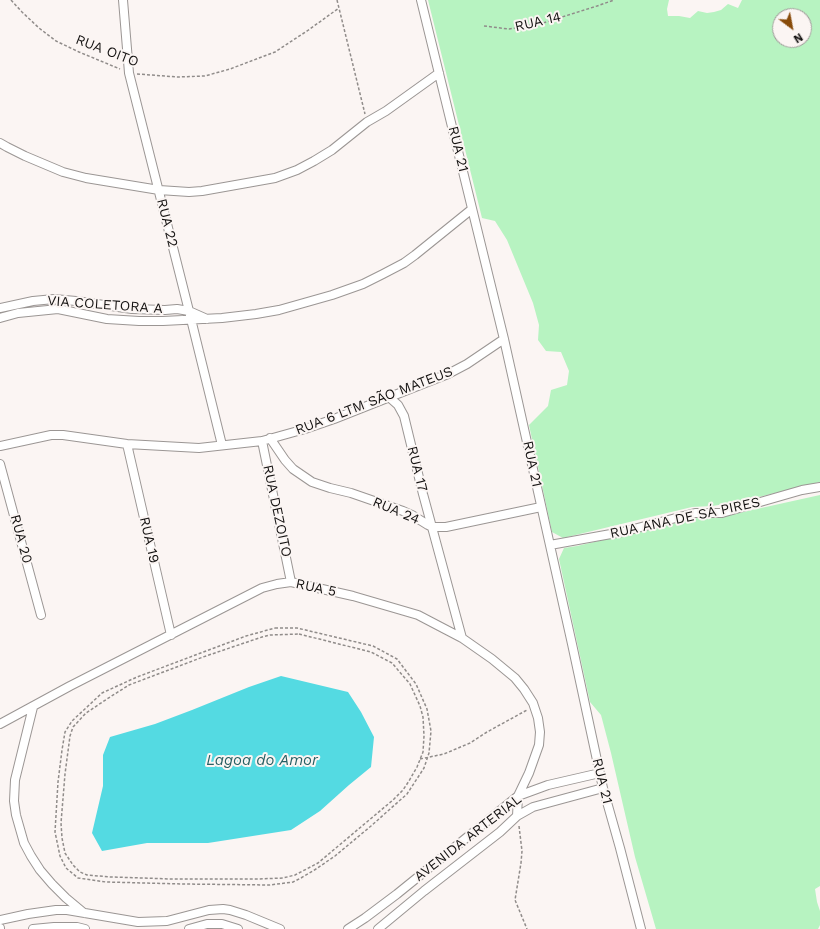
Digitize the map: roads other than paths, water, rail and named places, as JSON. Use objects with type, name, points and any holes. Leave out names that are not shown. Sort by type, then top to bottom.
[{"type":"street","name":"RUA 22","points":[[123,0],[129,73],[190,310],[222,445]]},
{"type":"street","name":"RUA 21","points":[[421,0],[504,339],[603,788],[641,929]]},
{"type":"street","points":[[0,143],[31,159],[63,172],[86,178],[159,190],[202,192],[275,178],[297,170],[332,150],[367,122],[386,111],[439,73]]},
{"type":"street","name":"VIA COLETORA A","points":[[0,318],[18,313],[58,309],[107,319],[139,321],[192,320],[256,314],[279,310],[332,295],[363,284],[390,270],[415,255],[472,209]]},
{"type":"street","name":"VIA COLETORA A","points":[[0,308],[33,301],[54,299],[132,309],[190,310],[208,319]]},
{"type":"street","name":"RUA 6 LTM SÃO MATEUS","points":[[0,446],[39,437],[56,435],[74,436],[127,444],[199,448],[266,439],[305,429],[334,419],[456,370],[504,339]]},
{"type":"street","name":"RUA 17","points":[[389,397],[398,405],[404,416],[462,638]]},
{"type":"street","name":"RUA 24","points":[[266,439],[293,469],[312,482],[351,493],[403,511],[432,526],[446,527],[541,507]]},
{"type":"street","name":"RUA DEZOITO","points":[[266,439],[291,582]]},
{"type":"street","name":"RUA 19","points":[[127,444],[171,635]]},
{"type":"street","name":"RUA 20","points":[[0,464],[41,615]]},
{"type":"street","name":"RUA ANA DE SÁ PIRES","points":[[550,545],[622,532],[695,513],[722,513],[802,490],[820,487]]},
{"type":"street","name":"RUA 5","points":[[0,724],[70,686],[262,588],[291,582],[353,596],[429,620],[462,638],[492,659],[515,678],[524,689],[534,706],[540,732],[539,745],[529,773],[518,796]]},
{"type":"street","points":[[33,707],[15,780],[14,800],[18,822],[24,843],[40,870],[66,898],[85,914]]},
{"type":"street","name":"AVENIDA ARTERIAL","points":[[348,929],[397,894],[518,796],[548,785],[600,773]]},
{"type":"street","name":"AVENIDA ARTERIAL","points":[[378,929],[500,832],[517,816],[533,807],[603,788]]},
{"type":"street","points":[[517,816],[518,796]]},
{"type":"street","points":[[0,920],[28,914],[67,910],[138,922],[167,921],[209,910],[223,909],[246,915],[280,929]]},
{"type":"street","points":[[189,929],[207,924],[222,924],[238,929]]},
{"type":"street","points":[[33,929],[54,927],[77,927],[85,929]]},
{"type":"water","name":"Lagoa do Amor","points":[[281,676],[348,692],[361,712],[374,737],[371,767],[320,811],[291,830],[208,843],[147,843],[102,851],[92,833],[103,786],[103,755],[110,737],[155,724]]}]
